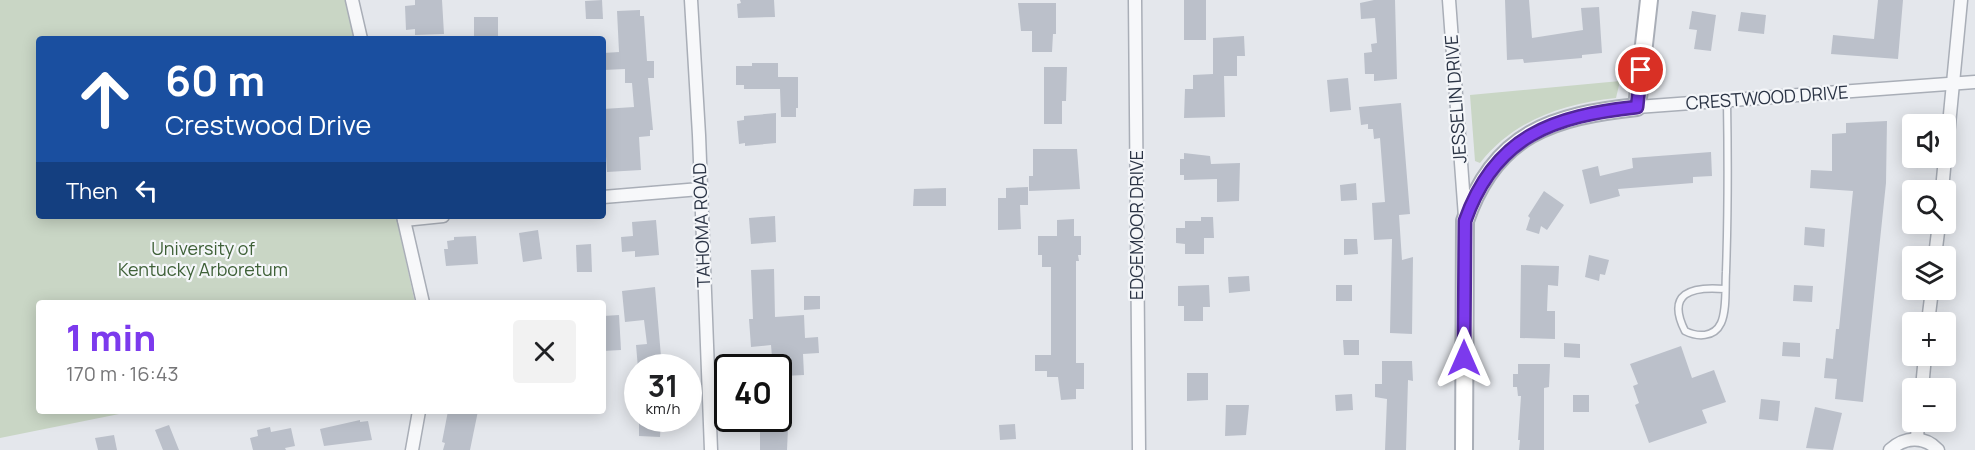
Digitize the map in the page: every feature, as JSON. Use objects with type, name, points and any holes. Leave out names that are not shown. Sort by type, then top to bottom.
[{"type":"street","points":[[352,0],[360,36]]},
{"type":"street","name":"TAHOMA ROAD","points":[[691,0],[711,450]]},
{"type":"street","name":"EDGEMOOR DRIVE","points":[[1135,0],[1139,450]]},
{"type":"street","name":"JESSELIN DRIVE","points":[[1449,0],[1465,221],[1464,450]]},
{"type":"street","points":[[1637,107],[1649,0]]},
{"type":"street","points":[[1950,114],[1961,0]]},
{"type":"street","name":"CRESTWOOD DRIVE","points":[[1465,221],[1471,203],[1487,174],[1509,150],[1531,132],[1572,117],[1637,107],[1975,82]]},
{"type":"street","points":[[606,196],[700,189]]},
{"type":"street","points":[[404,219],[422,300]]},
{"type":"street","points":[[412,450],[418,414]]},
{"type":"street","points":[[1917,432],[1917,439]]},
{"type":"street","points":[[1890,450],[1906,440],[1917,439],[1927,441],[1938,450]]},
{"type":"lane","points":[[1725,289],[1709,287],[1692,290],[1680,298],[1677,308],[1685,331],[1697,337],[1711,333],[1721,323],[1725,289],[1728,211],[1727,100]]},
{"type":"green space","name":"University of Kentucky Arboretum","points":[[0,0],[347,0],[355,36],[36,36],[36,219],[397,219],[414,300],[36,300],[36,414],[119,414],[0,438]]},
{"type":"green space","points":[[1620,81],[1616,98],[1577,105],[1540,117],[1508,136],[1480,163],[1475,161],[1470,95]]},
{"type":"building","points":[[415,0],[442,0],[444,34],[415,35],[415,29],[406,30],[405,6],[415,5]]},
{"type":"building","points":[[602,0],[603,19],[586,19],[585,1]]},
{"type":"building","points":[[740,0],[774,0],[775,17],[738,18],[737,4],[741,3]]},
{"type":"building","points":[[1184,0],[1206,0],[1206,40],[1184,40]]},
{"type":"building","points":[[1395,0],[1397,79],[1374,81],[1374,74],[1365,74],[1364,53],[1372,52],[1371,44],[1377,43],[1375,18],[1361,19],[1360,3]]},
{"type":"building","points":[[1505,0],[1529,0],[1532,38],[1583,30],[1581,8],[1599,7],[1602,53],[1582,55],[1582,58],[1524,63],[1523,59],[1507,60]]},
{"type":"building","points":[[1878,0],[1903,0],[1898,59],[1831,54],[1833,35],[1874,39]]},
{"type":"building","points":[[1018,3],[1056,3],[1056,34],[1053,34],[1052,52],[1032,52],[1032,31],[1021,31]]},
{"type":"building","points":[[640,10],[640,16],[644,16],[647,61],[654,61],[654,78],[648,78],[653,130],[650,130],[650,136],[639,137],[641,170],[607,172],[606,109],[634,107],[632,83],[625,83],[625,69],[606,70],[606,53],[619,52],[617,11]]},
{"type":"building","points":[[1692,11],[1716,15],[1711,51],[1694,49],[1697,30],[1689,29]]},
{"type":"building","points":[[1741,12],[1766,15],[1764,34],[1738,31]]},
{"type":"building","points":[[474,17],[498,17],[498,36],[474,36]]},
{"type":"building","points":[[1244,36],[1245,56],[1237,56],[1237,76],[1224,76],[1225,117],[1184,118],[1185,89],[1193,89],[1193,75],[1213,74],[1213,38]]},
{"type":"building","points":[[752,63],[778,63],[778,77],[798,77],[796,117],[781,117],[780,89],[744,89],[744,85],[736,85],[736,66],[752,66]]},
{"type":"building","points":[[1044,67],[1067,67],[1066,101],[1062,101],[1062,124],[1044,124]]},
{"type":"building","points":[[1348,78],[1351,110],[1330,112],[1327,80]]},
{"type":"building","points":[[1401,103],[1410,214],[1399,215],[1402,260],[1413,257],[1412,334],[1390,333],[1392,239],[1374,240],[1372,203],[1385,202],[1380,138],[1374,139],[1373,129],[1368,129],[1368,124],[1361,125],[1359,107]]},
{"type":"building","points":[[776,113],[776,143],[745,146],[745,143],[739,144],[737,121],[744,120],[744,116]]},
{"type":"building","points":[[1887,121],[1886,183],[1863,402],[1835,399],[1837,379],[1824,378],[1826,358],[1833,359],[1836,329],[1839,329],[1853,191],[1810,188],[1811,170],[1832,171],[1832,134],[1846,133],[1846,123]]},
{"type":"building","points":[[1033,149],[1077,149],[1080,189],[1029,191],[1029,176],[1033,176]]},
{"type":"building","points":[[1711,152],[1712,176],[1693,177],[1693,183],[1618,189],[1620,196],[1590,204],[1582,170],[1598,166],[1600,176],[1633,168],[1632,158]]},
{"type":"building","points":[[1184,153],[1210,156],[1211,164],[1240,163],[1239,201],[1217,202],[1217,179],[1184,180],[1184,175],[1180,175],[1180,159],[1184,159]]},
{"type":"building","points":[[1356,183],[1357,200],[1341,201],[1340,185]]},
{"type":"building","points":[[1028,187],[1028,205],[1020,205],[1021,229],[998,230],[998,198],[1006,198],[1006,188]]},
{"type":"building","points":[[946,188],[946,206],[913,206],[914,189]]},
{"type":"building","points":[[1544,191],[1564,205],[1547,230],[1541,226],[1539,234],[1526,230],[1530,218],[1528,216]]},
{"type":"building","points":[[775,216],[776,242],[751,244],[749,218]]},
{"type":"building","points":[[1201,217],[1213,217],[1214,238],[1204,238],[1204,254],[1185,254],[1185,244],[1176,243],[1176,228],[1185,228],[1185,221],[1201,221]]},
{"type":"building","points":[[1074,219],[1074,236],[1081,236],[1081,255],[1078,255],[1079,261],[1076,261],[1076,363],[1084,363],[1084,389],[1076,389],[1076,399],[1061,400],[1058,377],[1047,377],[1047,371],[1035,371],[1035,355],[1051,355],[1051,267],[1042,267],[1042,255],[1038,255],[1038,236],[1057,236],[1057,220]]},
{"type":"building","points":[[656,220],[659,255],[635,257],[635,251],[622,252],[621,237],[633,236],[632,222]]},
{"type":"building","points":[[1805,227],[1825,229],[1824,247],[1804,245]]},
{"type":"building","points":[[538,230],[542,259],[523,262],[519,233]]},
{"type":"building","points":[[476,236],[478,264],[446,266],[444,249],[448,249],[447,241],[454,240],[454,237]]},
{"type":"building","points":[[1344,239],[1357,239],[1358,254],[1344,255]]},
{"type":"building","points":[[591,244],[592,272],[577,272],[576,245]]},
{"type":"building","points":[[1589,255],[1609,260],[1605,275],[1600,274],[1599,281],[1585,277]]},
{"type":"building","points":[[1521,265],[1559,266],[1558,286],[1548,285],[1547,311],[1555,311],[1555,339],[1520,338]]},
{"type":"building","points":[[774,269],[775,317],[804,315],[805,338],[818,337],[819,353],[803,354],[804,375],[792,376],[792,354],[772,354],[771,345],[751,347],[749,319],[753,319],[751,270]]},
{"type":"building","points":[[1249,276],[1250,291],[1229,293],[1228,277]]},
{"type":"building","points":[[1209,285],[1210,307],[1203,307],[1203,321],[1184,321],[1184,306],[1178,306],[1178,286]]},
{"type":"building","points":[[1336,285],[1352,285],[1352,301],[1336,301]]},
{"type":"building","points":[[1794,285],[1813,286],[1812,302],[1793,301]]},
{"type":"building","points":[[655,287],[661,354],[637,354],[636,345],[647,344],[644,320],[625,322],[622,291]]},
{"type":"building","points":[[804,296],[820,296],[820,309],[804,310]]},
{"type":"building","points":[[619,315],[621,350],[606,351],[606,316]]},
{"type":"building","points":[[1343,340],[1359,340],[1359,355],[1344,355]]},
{"type":"building","points":[[1783,342],[1800,343],[1800,357],[1782,356]]},
{"type":"building","points":[[1564,343],[1580,344],[1580,358],[1564,357]]},
{"type":"building","points":[[1681,346],[1692,378],[1714,370],[1726,402],[1702,410],[1707,423],[1649,443],[1635,405],[1639,403],[1633,386],[1638,384],[1630,364]]},
{"type":"building","points":[[1382,361],[1412,361],[1413,381],[1408,380],[1406,450],[1385,450],[1387,399],[1375,397],[1375,384],[1382,384]]},
{"type":"building","points":[[1518,364],[1550,364],[1549,387],[1544,388],[1544,450],[1519,450],[1521,396],[1518,396],[1517,387],[1513,387],[1513,374],[1518,374]]},
{"type":"building","points":[[1187,373],[1208,373],[1208,400],[1187,401]]},
{"type":"building","points":[[1352,394],[1353,410],[1336,411],[1335,395]]},
{"type":"building","points":[[1573,395],[1589,395],[1589,412],[1573,412]]},
{"type":"building","points":[[1761,399],[1780,401],[1778,421],[1759,419]]},
{"type":"building","points":[[1226,405],[1249,405],[1246,435],[1225,436]]},
{"type":"building","points":[[1815,407],[1842,413],[1833,450],[1806,448]]},
{"type":"building","points":[[447,414],[477,414],[470,450],[443,450],[445,443],[442,442]]},
{"type":"building","points":[[360,420],[360,422],[368,421],[372,440],[324,446],[320,429]]},
{"type":"building","points":[[1015,424],[1016,439],[1000,440],[999,425]]},
{"type":"building","points":[[169,425],[179,450],[163,450],[155,430]]},
{"type":"building","points":[[270,427],[271,432],[291,428],[295,446],[285,448],[286,450],[253,450],[250,438],[258,436],[257,430]]},
{"type":"building","points":[[639,432],[660,432],[660,437],[639,436]]},
{"type":"building","points":[[760,432],[788,432],[787,450],[760,450]]},
{"type":"building","points":[[114,435],[117,450],[98,450],[95,438]]},
{"type":"route","points":[[1464,358],[1465,221],[1471,203],[1487,174],[1509,150],[1531,132],[1572,117],[1598,111],[1637,107],[1641,70]]}]
